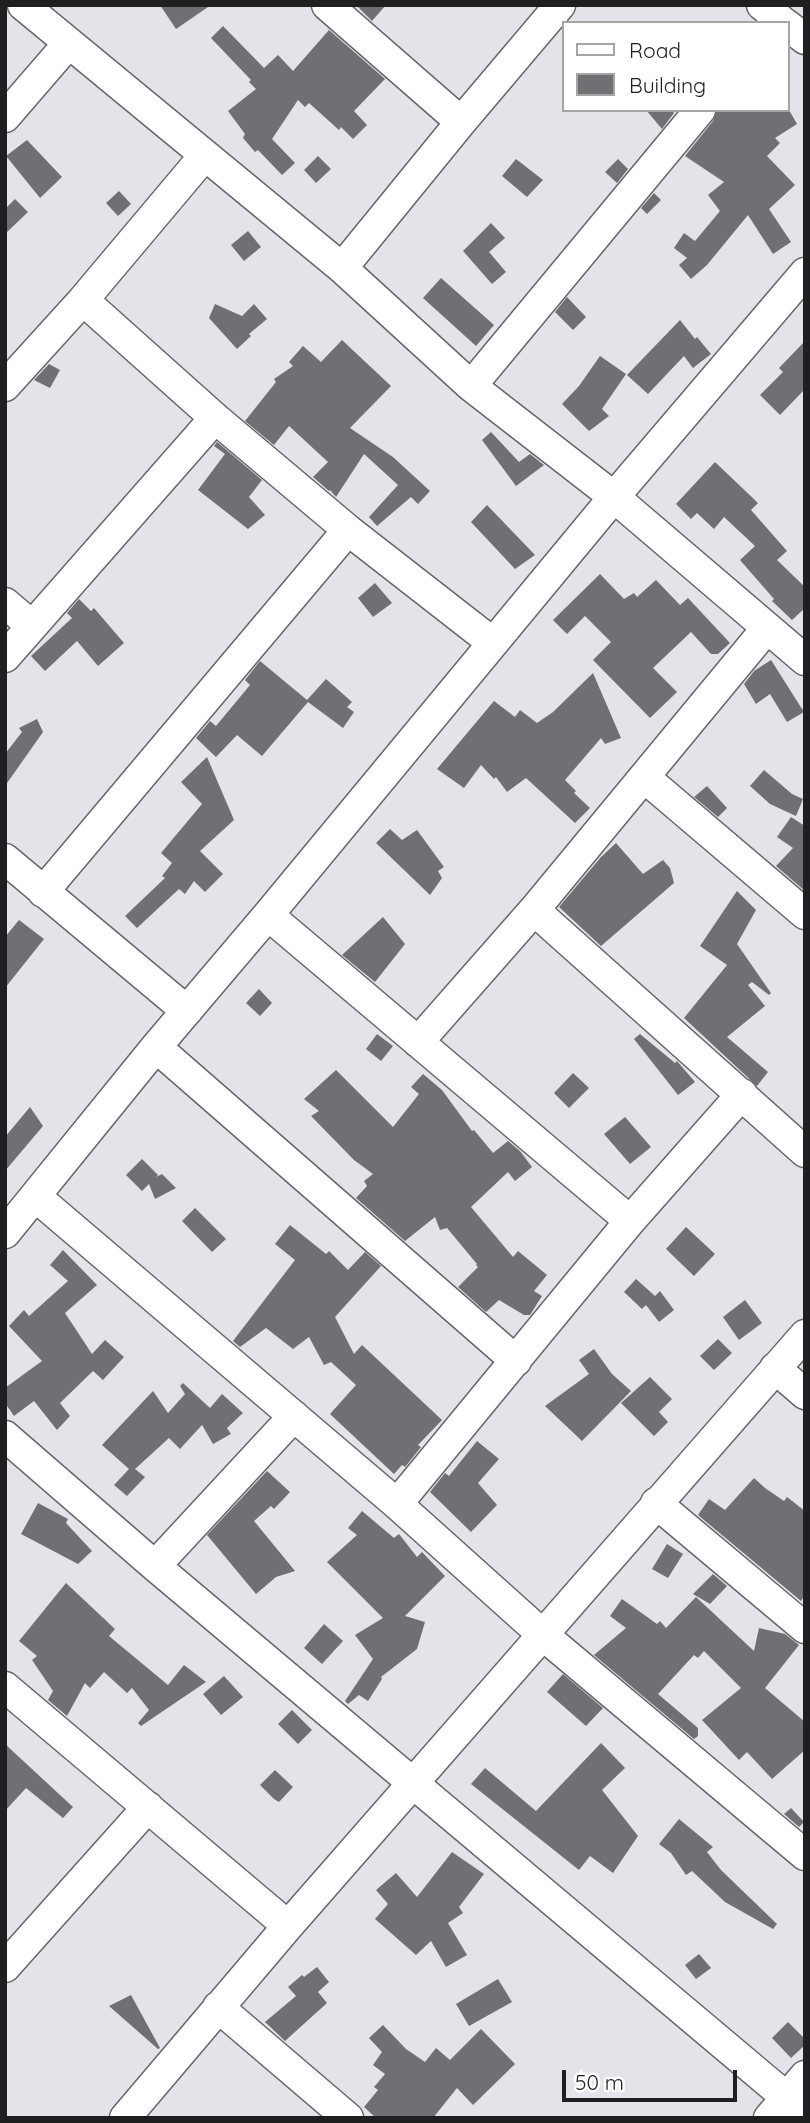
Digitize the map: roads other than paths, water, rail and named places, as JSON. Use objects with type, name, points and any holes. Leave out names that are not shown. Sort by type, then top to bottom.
[{"type":"street","points":[[23,5],[342,268],[471,386],[614,497],[805,660]]},
{"type":"street","points":[[342,268],[560,5]]},
{"type":"street","points":[[331,7],[461,122]]},
{"type":"street","points":[[789,28],[805,39]]},
{"type":"street","points":[[5,117],[68,44]]},
{"type":"street","points":[[471,386],[698,112]]},
{"type":"street","points":[[5,386],[83,300],[205,155]]},
{"type":"street","points":[[5,1233],[156,1047],[614,497],[805,274]]},
{"type":"street","points":[[83,300],[215,418],[348,530],[493,643]]},
{"type":"street","points":[[5,657],[215,418]]},
{"type":"street","points":[[43,892],[348,530]]},
{"type":"street","points":[[5,603],[32,625]]},
{"type":"street","points":[[418,1042],[534,910],[767,628]]},
{"type":"street","points":[[644,777],[805,914]]},
{"type":"street","points":[[5,859],[187,1011]]},
{"type":"street","points":[[534,910],[805,1152]]},
{"type":"street","points":[[268,915],[630,1221]]},
{"type":"street","points":[[156,1047],[516,1361]]},
{"type":"street","points":[[397,1504],[630,1221],[742,1094]]},
{"type":"street","points":[[35,1196],[397,1504],[543,1635],[805,1855]]},
{"type":"street","points":[[125,2118],[288,1926],[805,1335]]},
{"type":"street","points":[[775,1368],[805,1394]]},
{"type":"street","points":[[155,1566],[294,1416]]},
{"type":"street","points":[[5,1436],[155,1566],[791,2101]]},
{"type":"street","points":[[656,1503],[805,1628]]},
{"type":"street","points":[[7,1692],[288,1926]]},
{"type":"street","points":[[5,1967],[148,1807]]},
{"type":"street","points":[[218,2007],[348,2118]]}]
